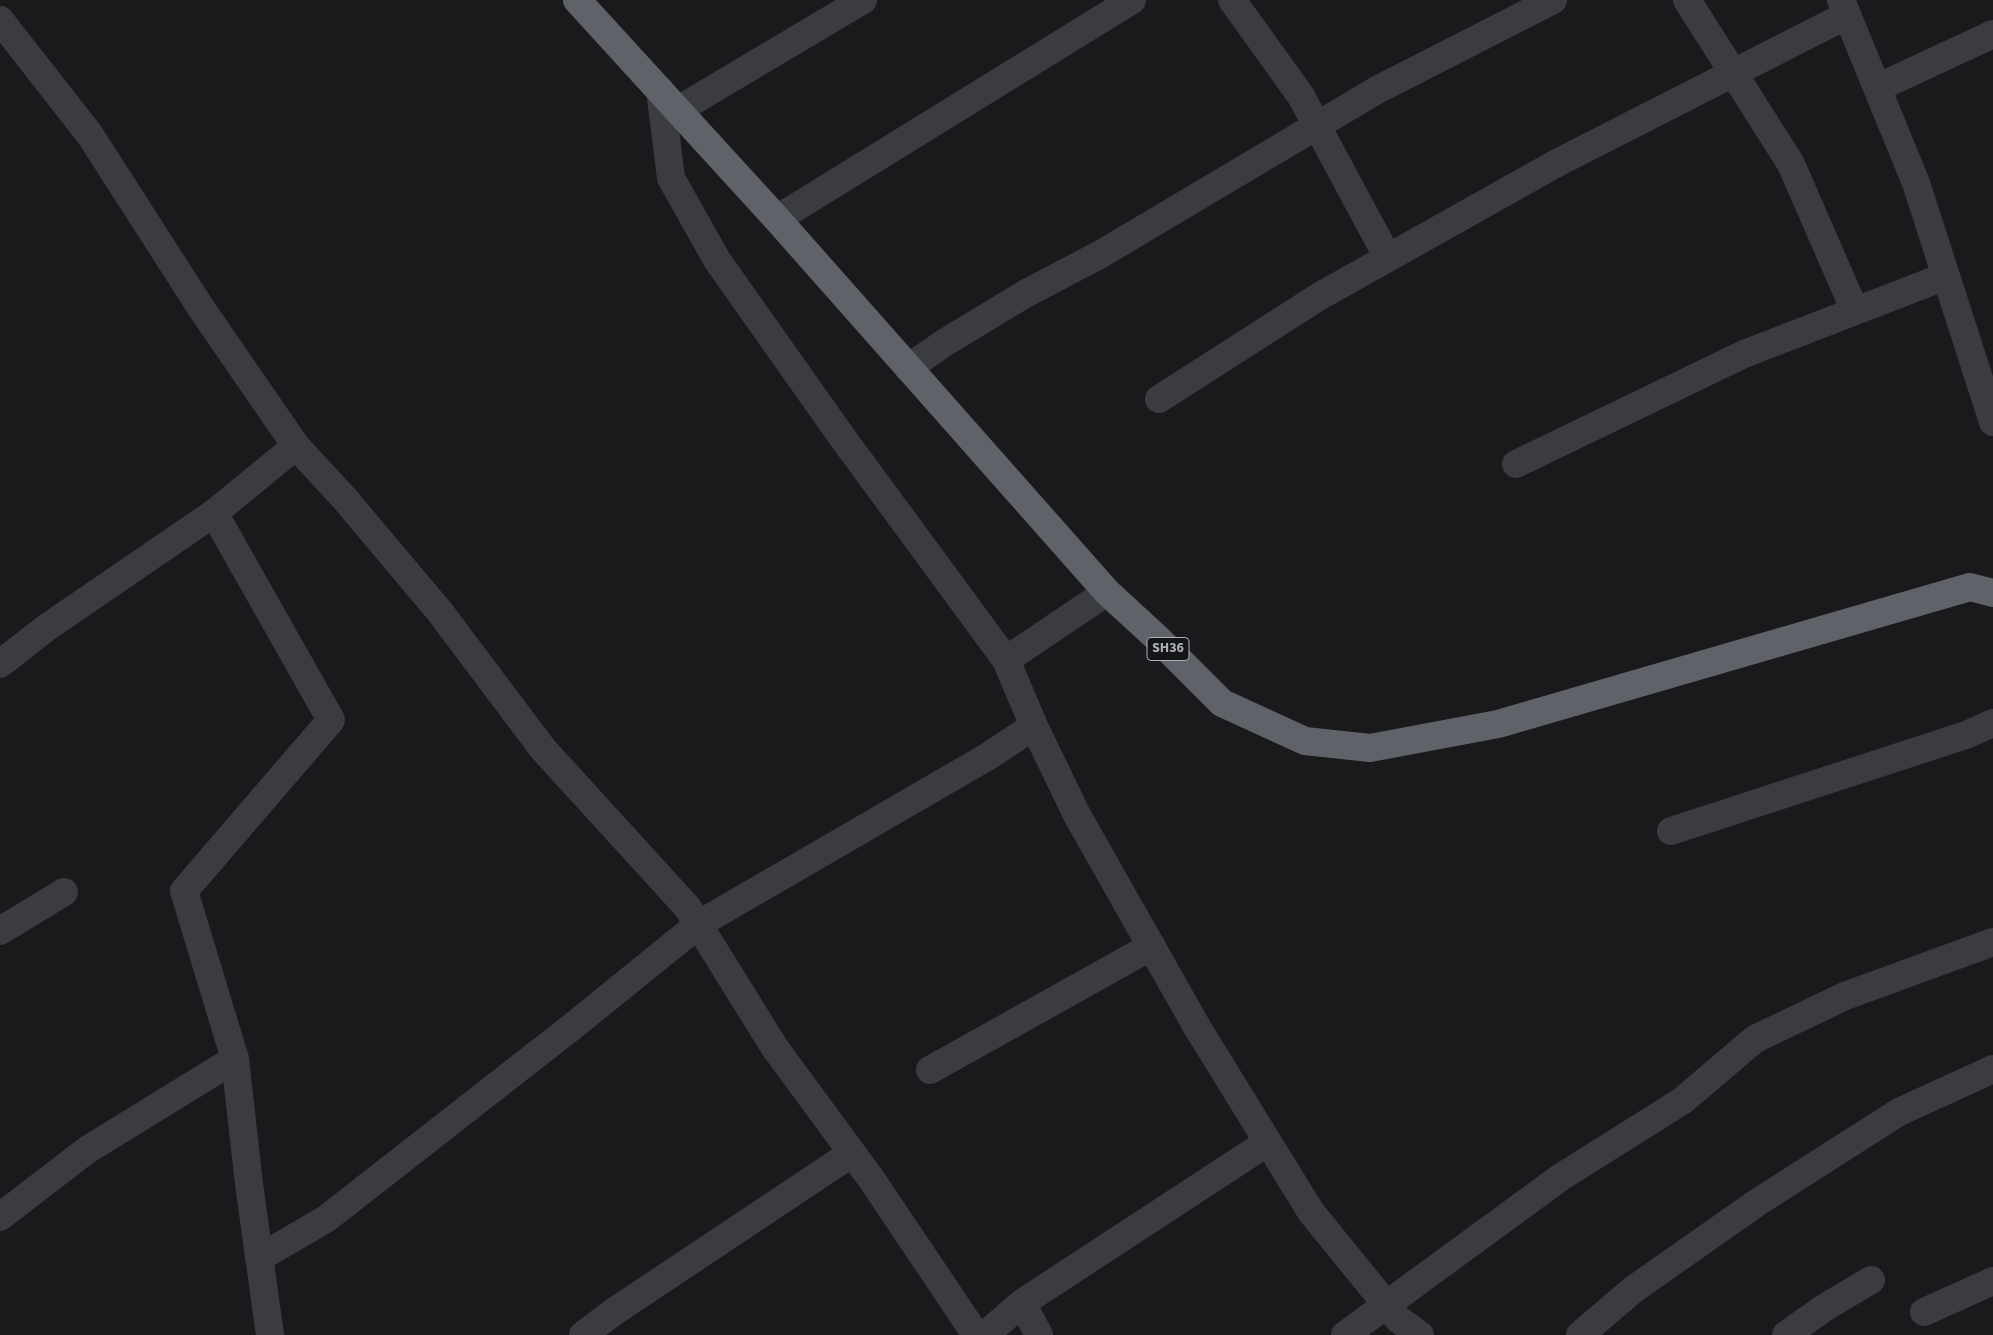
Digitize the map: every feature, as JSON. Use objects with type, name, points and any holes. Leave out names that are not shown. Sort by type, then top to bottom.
[{"type":"highway","name":"SH36","points":[[577,0],[777,219],[1107,592],[1156,637],[1222,703],[1305,742],[1370,748],[1498,724],[1970,587],[1993,592]]},
{"type":"street","points":[[678,110],[863,0]]},
{"type":"street","points":[[777,219],[1132,0]]},
{"type":"street","points":[[1232,0],[1302,96],[1388,258]]},
{"type":"street","points":[[908,368],[944,343],[1025,294],[1101,254],[1377,90],[1553,0]]},
{"type":"street","points":[[1687,0],[1792,164],[1855,311]]},
{"type":"street","points":[[1159,399],[1320,296],[1557,163],[1734,72],[1844,7],[1916,183],[1993,422]]},
{"type":"street","points":[[0,20],[90,135],[201,308],[296,446],[344,499],[440,612],[543,749],[688,908],[775,1048],[852,1153],[976,1335]]},
{"type":"street","points":[[1877,88],[1993,34]]},
{"type":"street","points":[[660,90],[671,178],[717,260],[842,437],[1006,660],[1034,726],[1077,815],[1197,1026],[1311,1212],[1398,1318],[1420,1335]]},
{"type":"street","points":[[1516,464],[1744,354],[1946,276]]},
{"type":"street","points":[[0,664],[46,628],[214,513],[296,446]]},
{"type":"street","points":[[214,513],[332,720],[184,891],[235,1058],[270,1335]]},
{"type":"street","points":[[1006,660],[1107,592]]},
{"type":"street","points":[[1671,831],[1966,735],[1993,723]]},
{"type":"street","points":[[259,1258],[326,1219],[573,1026],[698,924],[987,757],[1034,726]]},
{"type":"street","points":[[0,931],[64,892]]},
{"type":"street","points":[[1345,1335],[1561,1177],[1682,1101],[1755,1039],[1845,996],[1993,942]]},
{"type":"street","points":[[930,1070],[1152,946]]},
{"type":"street","points":[[0,1217],[87,1150],[235,1058]]},
{"type":"street","points":[[1580,1335],[1634,1289],[1766,1197],[1899,1112],[1993,1069]]},
{"type":"street","points":[[985,1335],[1022,1303],[1268,1142]]},
{"type":"street","points":[[583,1335],[615,1311],[852,1153]]},
{"type":"street","points":[[1786,1335],[1824,1308],[1871,1280]]},
{"type":"street","points":[[1924,1312],[1993,1281]]},
{"type":"street","points":[[1022,1303],[1039,1335]]}]
